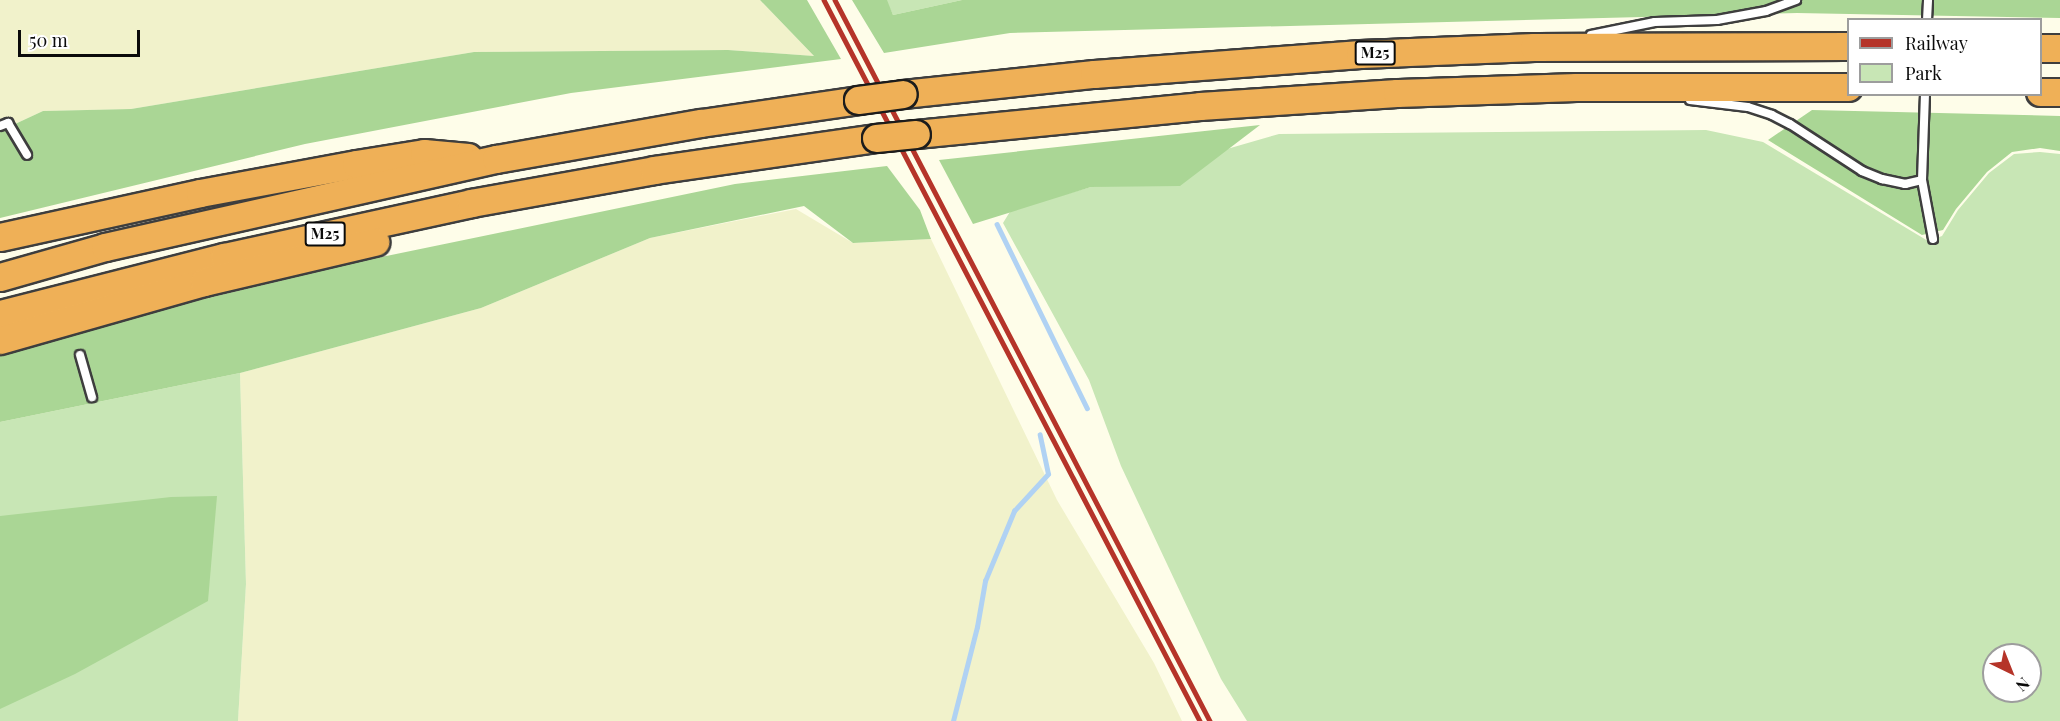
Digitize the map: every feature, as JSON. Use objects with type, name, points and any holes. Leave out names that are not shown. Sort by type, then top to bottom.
[{"type":"highway","name":"M25","points":[[0,277],[105,247],[496,159],[701,123],[903,94],[1235,62],[1534,47],[1847,46]]},
{"type":"highway","points":[[2042,48],[2060,48]]},
{"type":"highway","name":"M25","points":[[0,314],[306,238],[471,203],[654,170],[876,138],[1286,100],[1576,87],[1847,87]]},
{"type":"highway","points":[[2042,92],[2060,92]]},
{"type":"highway","points":[[0,237],[200,194],[424,153],[496,159]]},
{"type":"highway","points":[[0,340],[193,285],[315,255],[449,225],[578,201],[654,170]]},
{"type":"lane","points":[[1534,47],[1655,22],[1717,21],[1766,11],[1796,0]]},
{"type":"lane","points":[[1927,18],[1928,0]]},
{"type":"lane","points":[[1576,87],[1625,97]]},
{"type":"lane","points":[[1925,96],[1922,180],[1933,239]]},
{"type":"lane","points":[[1676,99],[1749,107],[1790,124],[1862,171],[1882,179],[1905,184],[1922,180]]},
{"type":"lane","points":[[0,126],[8,123],[27,155]]},
{"type":"lane","points":[[80,355],[92,397]]},
{"type":"green space","points":[[0,0],[760,0],[814,56],[728,50],[474,52],[131,109],[43,111],[0,131]]},
{"type":"green space","points":[[760,0],[807,0],[841,59],[571,93],[305,144],[0,218],[0,131],[43,111],[131,109],[474,52],[728,50],[814,56]]},
{"type":"green space","points":[[852,0],[887,0],[893,15],[962,0],[2060,0],[2060,18],[1797,13],[1010,33],[884,53]]},
{"type":"green space","points":[[886,0],[962,0],[893,15]]},
{"type":"green space","points":[[1812,110],[2060,116],[2060,151],[2040,148],[2012,152],[1987,172],[1956,209],[1943,230],[1922,235],[1768,140]]},
{"type":"green space","points":[[1260,125],[1180,186],[1091,187],[973,224],[939,160]]},
{"type":"green space","points":[[1706,130],[1763,142],[1928,241],[1942,236],[1958,210],[1989,173],[2014,154],[2040,152],[2060,154],[2060,721],[1247,721],[1221,679],[1121,466],[1089,380],[1003,223],[1011,210],[1091,187],[1177,179],[1227,149],[1279,134]]},
{"type":"green space","points":[[887,166],[920,210],[931,239],[853,243],[804,206],[650,238],[481,308],[240,373],[0,422],[0,352],[48,336],[367,260],[735,184]]},
{"type":"green space","points":[[796,209],[853,243],[931,239],[1057,500],[1154,663],[1182,721],[238,721],[246,584],[240,373],[481,308],[650,238]]},
{"type":"green space","points":[[240,373],[246,584],[238,721],[0,721],[0,422]]},
{"type":"green space","points":[[217,496],[208,601],[75,674],[0,709],[0,516],[171,497]]},
{"type":"waterway","points":[[997,224],[1087,408]]},
{"type":"waterway","points":[[953,721],[977,627],[985,581],[1014,511],[1048,474],[1040,435]]},
{"type":"railway","points":[[824,0],[1200,721]]},
{"type":"railway","points":[[835,0],[1210,721]]}]
